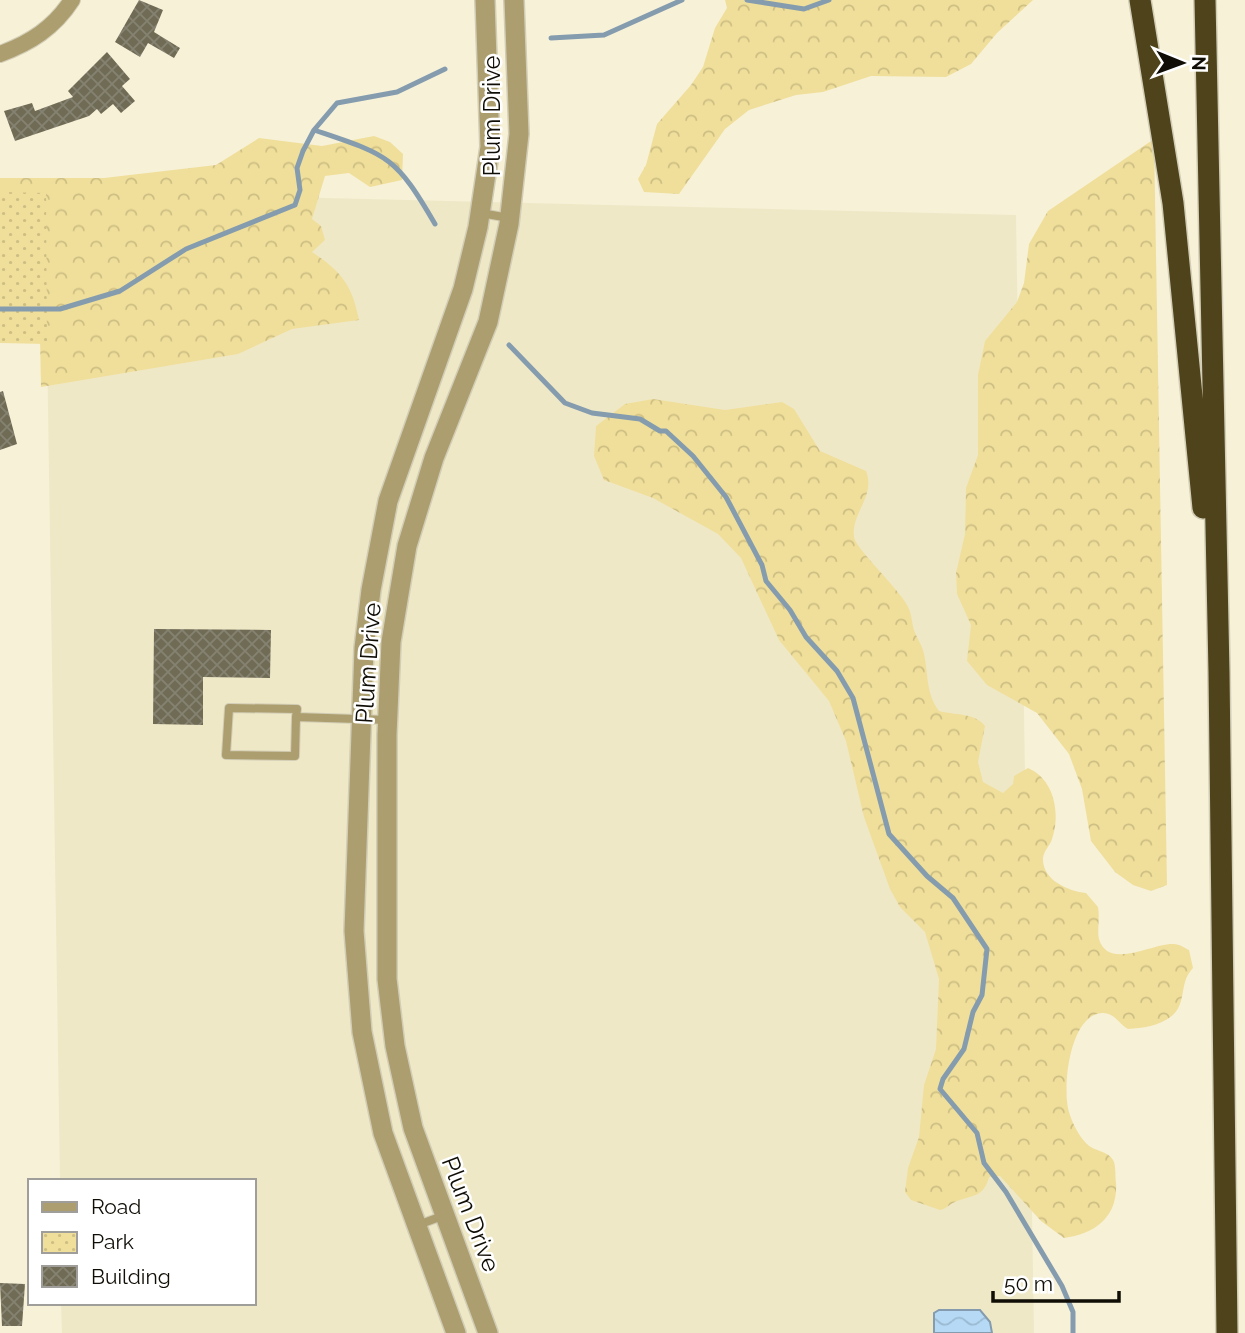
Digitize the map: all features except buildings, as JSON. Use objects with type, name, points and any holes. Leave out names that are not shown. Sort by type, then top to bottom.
[{"type":"highway","points":[[1140,0],[1173,203],[1219,672]]},
{"type":"highway","points":[[1205,0],[1219,672],[1227,1333]]},
{"type":"street","points":[[0,54],[39,36],[57,20],[72,0]]},
{"type":"street","name":"Plum Drive","points":[[456,1333],[383,1133],[362,1032],[354,931],[361,720],[370,602],[388,500],[463,289],[481,213],[490,147],[485,0]]},
{"type":"street","name":"Plum Drive","points":[[488,1333],[413,1128],[402,1085],[391,1012],[387,932],[388,720],[391,642],[407,546],[430,470],[488,322],[510,218],[519,134],[514,0]]},
{"type":"lane","points":[[481,213],[510,218]]},
{"type":"lane","points":[[229,708],[297,709],[296,717],[295,756],[226,755],[229,708]]},
{"type":"lane","points":[[296,717],[388,720]]},
{"type":"lane","points":[[415,1226],[445,1215]]},
{"type":"shaded area","points":[[240,196],[1016,215],[1034,1333],[62,1333],[61,1305],[256,1305],[256,1179],[60,1179],[47,344]]},
{"type":"green space","points":[[725,0],[1033,0],[997,33],[971,64],[946,77],[871,76],[823,92],[796,95],[749,110],[725,129],[679,194],[644,192],[638,179],[646,165],[657,124],[703,67],[715,28],[727,8]]},
{"type":"green space","points":[[374,136],[390,142],[403,154],[402,180],[370,187],[349,173],[325,176],[312,219],[321,226],[325,240],[312,252],[344,280],[353,297],[359,320],[292,329],[238,354],[41,387],[40,338],[0,336],[0,178],[104,178],[216,165],[259,138],[322,146]]},
{"type":"green space","points":[[1154,139],[1167,885],[1151,891],[1133,885],[1115,872],[1091,841],[1082,789],[1069,754],[1037,713],[987,685],[967,661],[971,625],[957,594],[956,573],[965,534],[966,488],[978,455],[978,375],[985,341],[1017,302],[1024,283],[1029,244],[1048,211]]},
{"type":"green space","points":[[0,192],[46,193],[47,344],[0,343]]},
{"type":"green space","points":[[653,399],[725,410],[782,402],[794,409],[820,451],[866,471],[868,488],[856,520],[854,537],[909,609],[925,658],[931,697],[939,711],[970,717],[985,726],[978,762],[983,782],[1003,793],[1013,784],[1014,776],[1028,768],[1044,780],[1053,798],[1056,818],[1052,839],[1043,858],[1044,866],[1057,883],[1086,893],[1098,907],[1098,936],[1104,948],[1112,953],[1122,954],[1174,944],[1189,950],[1193,968],[1185,981],[1180,1004],[1171,1016],[1151,1026],[1128,1029],[1113,1016],[1102,1013],[1091,1017],[1075,1039],[1068,1071],[1069,1112],[1085,1142],[1112,1158],[1115,1167],[1116,1195],[1113,1205],[1109,1214],[1095,1228],[1064,1238],[1041,1221],[1000,1176],[989,1177],[984,1189],[976,1195],[940,1210],[911,1200],[905,1192],[908,1168],[919,1137],[924,1085],[936,1049],[939,979],[925,932],[900,907],[890,889],[864,817],[846,741],[829,701],[779,640],[741,558],[718,534],[653,498],[604,480],[594,456],[596,426],[625,404]]},
{"type":"water","points":[[939,1310],[980,1310],[990,1322],[992,1333],[934,1333],[934,1313]]},
{"type":"waterway","points":[[551,38],[604,35],[682,0]]},
{"type":"waterway","points":[[747,0],[804,9],[829,0]]},
{"type":"waterway","points":[[0,309],[60,309],[120,291],[186,249],[295,205],[300,190],[297,168],[303,151],[314,130],[337,103],[397,92],[445,69]]},
{"type":"waterway","points":[[314,130],[387,160],[410,184],[435,224]]},
{"type":"waterway","points":[[509,345],[565,403],[592,413],[640,419],[660,431],[666,431],[693,456],[726,497],[762,565],[766,581],[790,610],[806,637],[837,671],[853,698],[889,834],[927,876],[953,898],[987,949],[982,995],[973,1012],[964,1049],[943,1079],[940,1089],[977,1133],[984,1163],[1006,1192],[1062,1286],[1073,1312],[1073,1333]]}]
